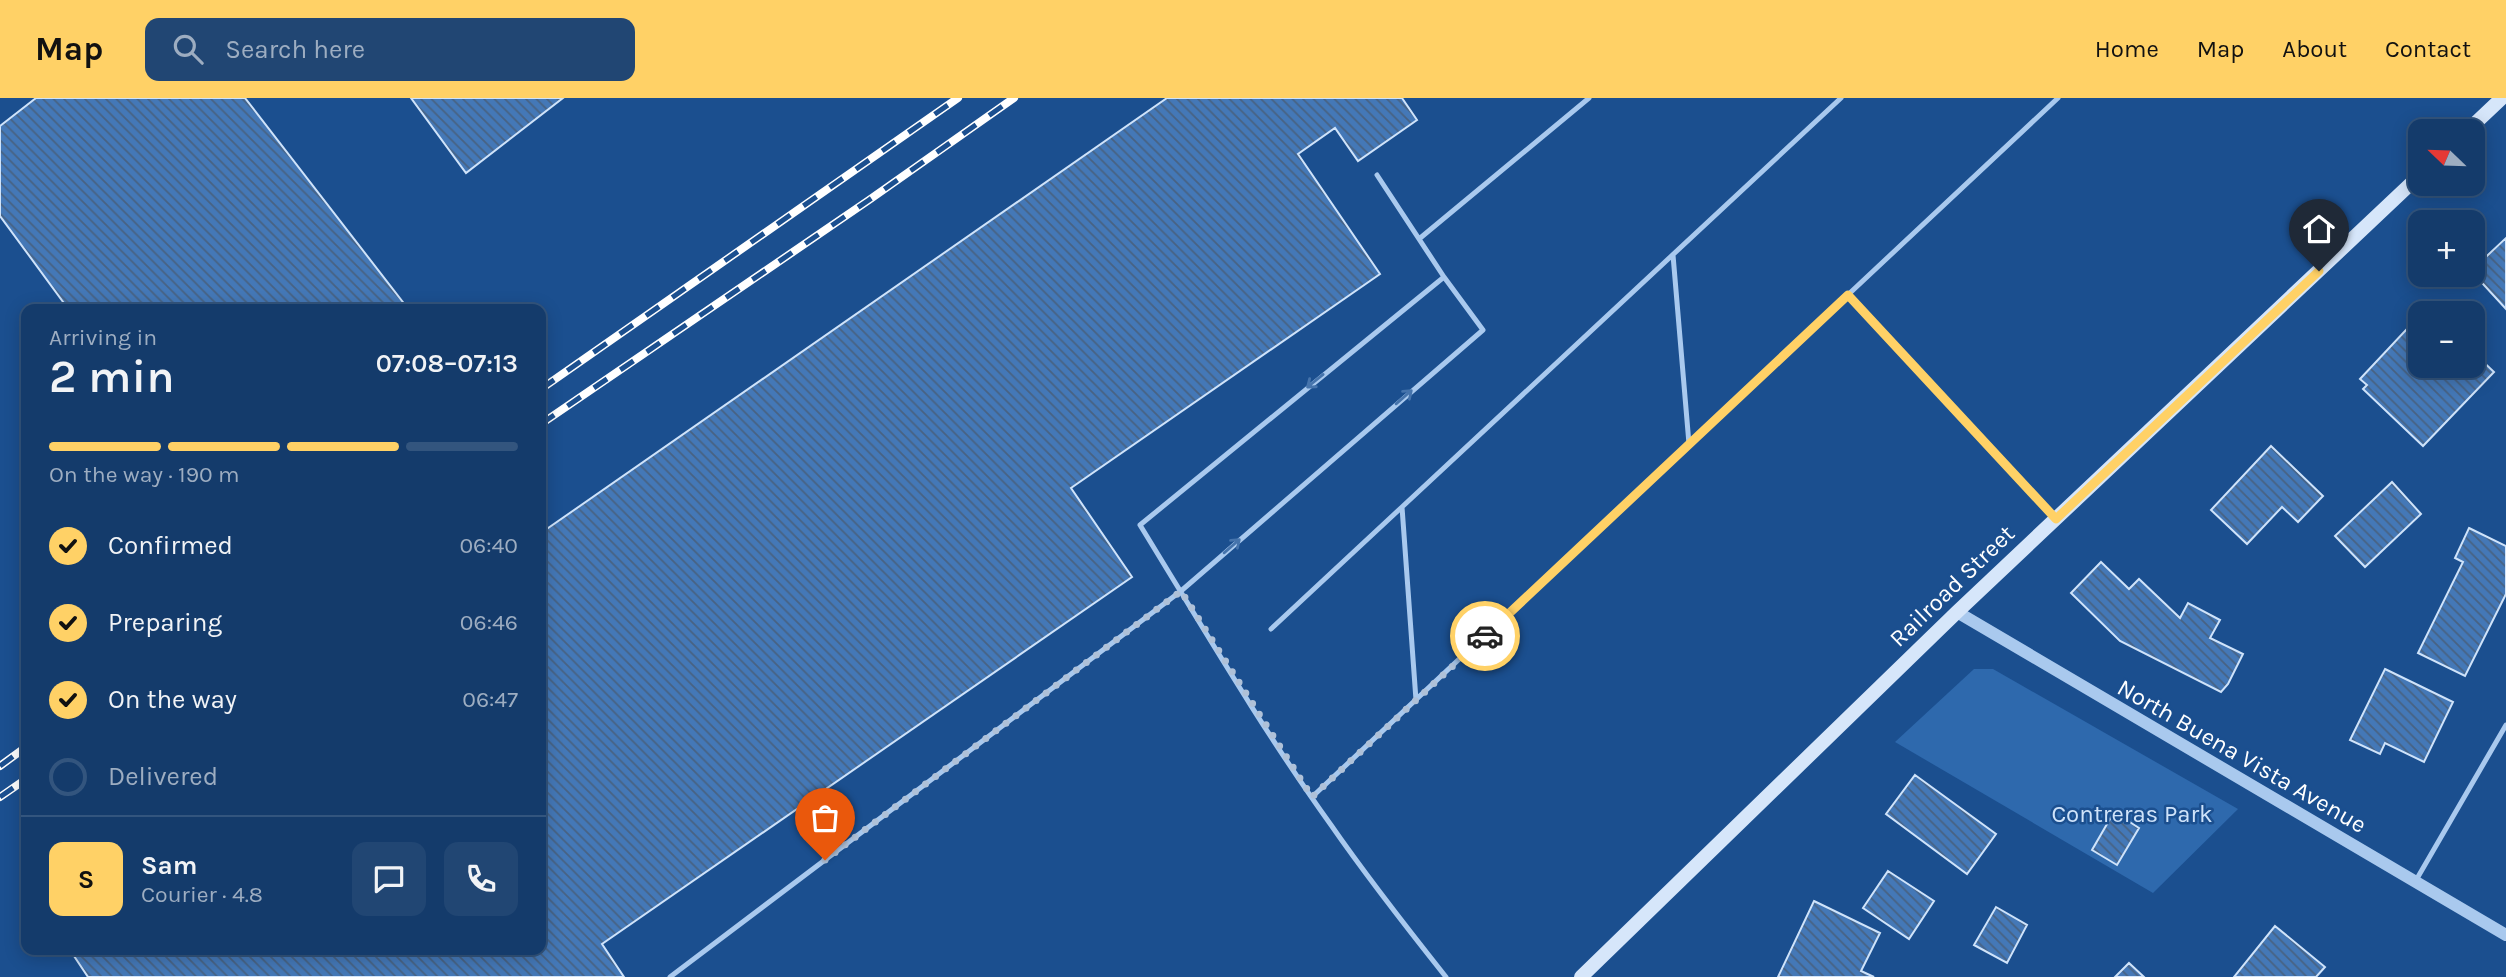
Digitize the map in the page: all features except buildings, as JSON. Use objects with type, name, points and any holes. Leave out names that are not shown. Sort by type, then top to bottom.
[{"type":"main road","points":[[2480,119],[2502,98]]},
{"type":"main road","name":"Railroad Street","points":[[1581,977],[1957,612],[2408,186]]},
{"type":"street","name":"North Buena Vista Avenue","points":[[1957,612],[2506,935]]},
{"type":"lane","points":[[1419,239],[1589,98]]},
{"type":"lane","points":[[1272,629],[1841,98]]},
{"type":"lane","points":[[1312,797],[2058,98]]},
{"type":"lane","points":[[670,977],[1181,591],[1483,330],[1444,277],[1377,175]]},
{"type":"lane","points":[[1674,254],[1689,444]]},
{"type":"lane","points":[[1444,277],[1140,525],[1330,824],[1446,977]]},
{"type":"lane","points":[[1848,295],[2056,519]]},
{"type":"lane","points":[[1402,507],[1416,700]]},
{"type":"lane","points":[[2415,882],[2506,725]]},
{"type":"green space","name":"Contreras Park","points":[[1974,669],[1993,669],[2238,809],[2153,893],[1895,742]]},
{"type":"railway","points":[[546,386],[958,98]]},
{"type":"railway","points":[[546,421],[1014,98]]},
{"type":"railway","points":[[0,766],[21,751]]},
{"type":"railway","points":[[0,797],[21,782]]},
{"type":"way so far","points":[[825,860],[1181,591],[1312,797],[1485,636]]},
{"type":"route","points":[[1485,636],[1848,295],[2056,519],[2319,271]]}]
